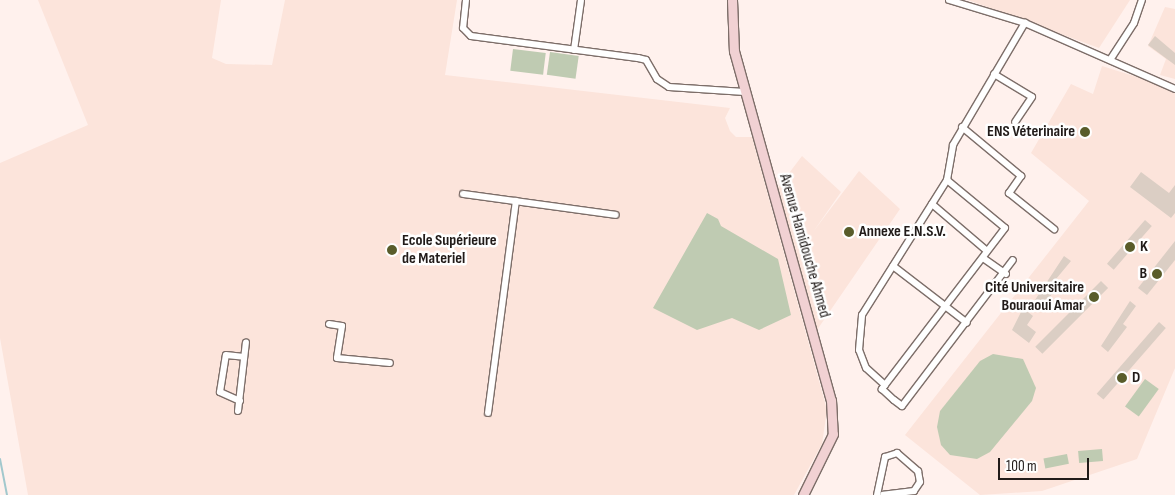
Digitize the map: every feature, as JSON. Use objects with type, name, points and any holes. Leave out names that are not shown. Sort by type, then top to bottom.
[{"type":"main road","name":"Avenue Hamidouche Ahmed","points":[[732,0],[734,50],[831,400],[833,434],[803,495]]},
{"type":"street","points":[[466,0],[463,28],[471,36],[646,60],[657,78],[669,87],[745,92]]},
{"type":"street","points":[[574,50],[581,0]]},
{"type":"street","points":[[949,0],[1024,23],[1175,89]]},
{"type":"street","points":[[1110,60],[1134,23],[1142,0]]},
{"type":"street","points":[[885,385],[866,368],[858,333],[862,315],[948,180],[953,146],[962,127],[1024,23]]},
{"type":"street","points":[[994,74],[1032,97],[1015,122]]},
{"type":"street","points":[[962,127],[1021,176],[1009,193],[1054,229]]},
{"type":"street","points":[[948,180],[1005,228],[882,389],[902,406],[1006,274],[1013,260]]},
{"type":"street","points":[[464,194],[616,215]]},
{"type":"street","points":[[488,413],[516,201]]},
{"type":"street","points":[[932,204],[987,251]]},
{"type":"street","points":[[982,258],[1006,274]]},
{"type":"street","points":[[893,266],[967,323]]},
{"type":"street","points":[[329,324],[342,326],[338,358],[390,363]]},
{"type":"street","points":[[238,410],[246,342]]},
{"type":"street","points":[[240,401],[220,392],[226,355],[244,357]]},
{"type":"street","points":[[877,495],[885,457],[897,453],[918,471],[920,482],[914,491],[883,495]]},
{"type":"shaded area","name":"Ecole Supérieure de Materiel","points":[[38,0],[221,0],[212,58],[226,64],[272,65],[285,0],[457,0],[445,75],[730,108],[725,118],[730,131],[736,137],[752,137],[827,410],[822,444],[794,495],[28,495],[0,338],[0,163],[88,125]]},
{"type":"shaded area","points":[[968,0],[1130,0],[1099,48]]},
{"type":"shaded area","points":[[1165,7],[1175,9],[1175,79],[1160,75],[1166,59],[1148,46]]},
{"type":"shaded area","name":"Cité Universitaire Bouraoui Amar","points":[[1102,66],[1175,89],[1175,368],[1137,459],[1042,491],[980,495],[905,435],[1089,201],[1031,153],[1071,84],[1093,94]]},
{"type":"shaded area","name":"Annexe E.N.S.V.","points":[[802,156],[841,192],[813,232],[859,171],[900,209],[817,330],[777,189]]},
{"type":"green space","points":[[513,49],[546,53],[543,75],[510,71]]},
{"type":"green space","points":[[550,52],[579,56],[576,79],[547,75]]},
{"type":"green space","points":[[707,213],[718,219],[721,226],[778,259],[791,315],[759,330],[732,318],[697,330],[653,308]]},
{"type":"green space","points":[[993,354],[1023,359],[1036,388],[1032,401],[990,452],[977,459],[950,455],[941,445],[937,427],[940,411],[980,361]]},
{"type":"green space","points":[[1145,379],[1159,389],[1139,416],[1125,407]]},
{"type":"green space","points":[[1102,449],[1103,461],[1079,463],[1078,451]]},
{"type":"green space","points":[[1067,454],[1069,464],[1045,468],[1043,459]]},
{"type":"building","points":[[1155,36],[1175,53],[1175,65],[1148,45]]},
{"type":"building","points":[[1141,172],[1169,193],[1175,185],[1175,213],[1171,218],[1130,187]]},
{"type":"building","points":[[1145,220],[1152,226],[1114,270],[1107,264]]},
{"type":"building","name":"B","points":[[1175,241],[1175,260],[1147,295],[1138,288]]},
{"type":"building","points":[[1064,256],[1071,261],[1056,279],[1061,283],[1040,309],[1033,303]]},
{"type":"building","points":[[1101,281],[1108,288],[1042,354],[1035,347]]},
{"type":"building","points":[[1130,301],[1136,306],[1123,324],[1127,327],[1108,352],[1101,346]]},
{"type":"building","points":[[1023,308],[1033,316],[1027,325],[1036,332],[1029,343],[1012,330]]},
{"type":"building","name":"D","points":[[1159,322],[1166,328],[1103,400],[1097,394]]},
{"type":"waterway","points":[[0,459],[7,495]]},
{"type":"place","name":"ENS Véterinaire","points":[[1085,132]]},
{"type":"place","name":"Annexe E.N.S.V.","points":[[849,232]]},
{"type":"place","name":"K","points":[[1130,247]]},
{"type":"place","name":"Ecole Supérieure de Materiel","points":[[392,250]]},
{"type":"place","name":"B","points":[[1157,274]]},
{"type":"place","name":"Cité Universitaire Bouraoui Amar","points":[[1094,297]]},
{"type":"place","name":"D","points":[[1122,378]]}]
